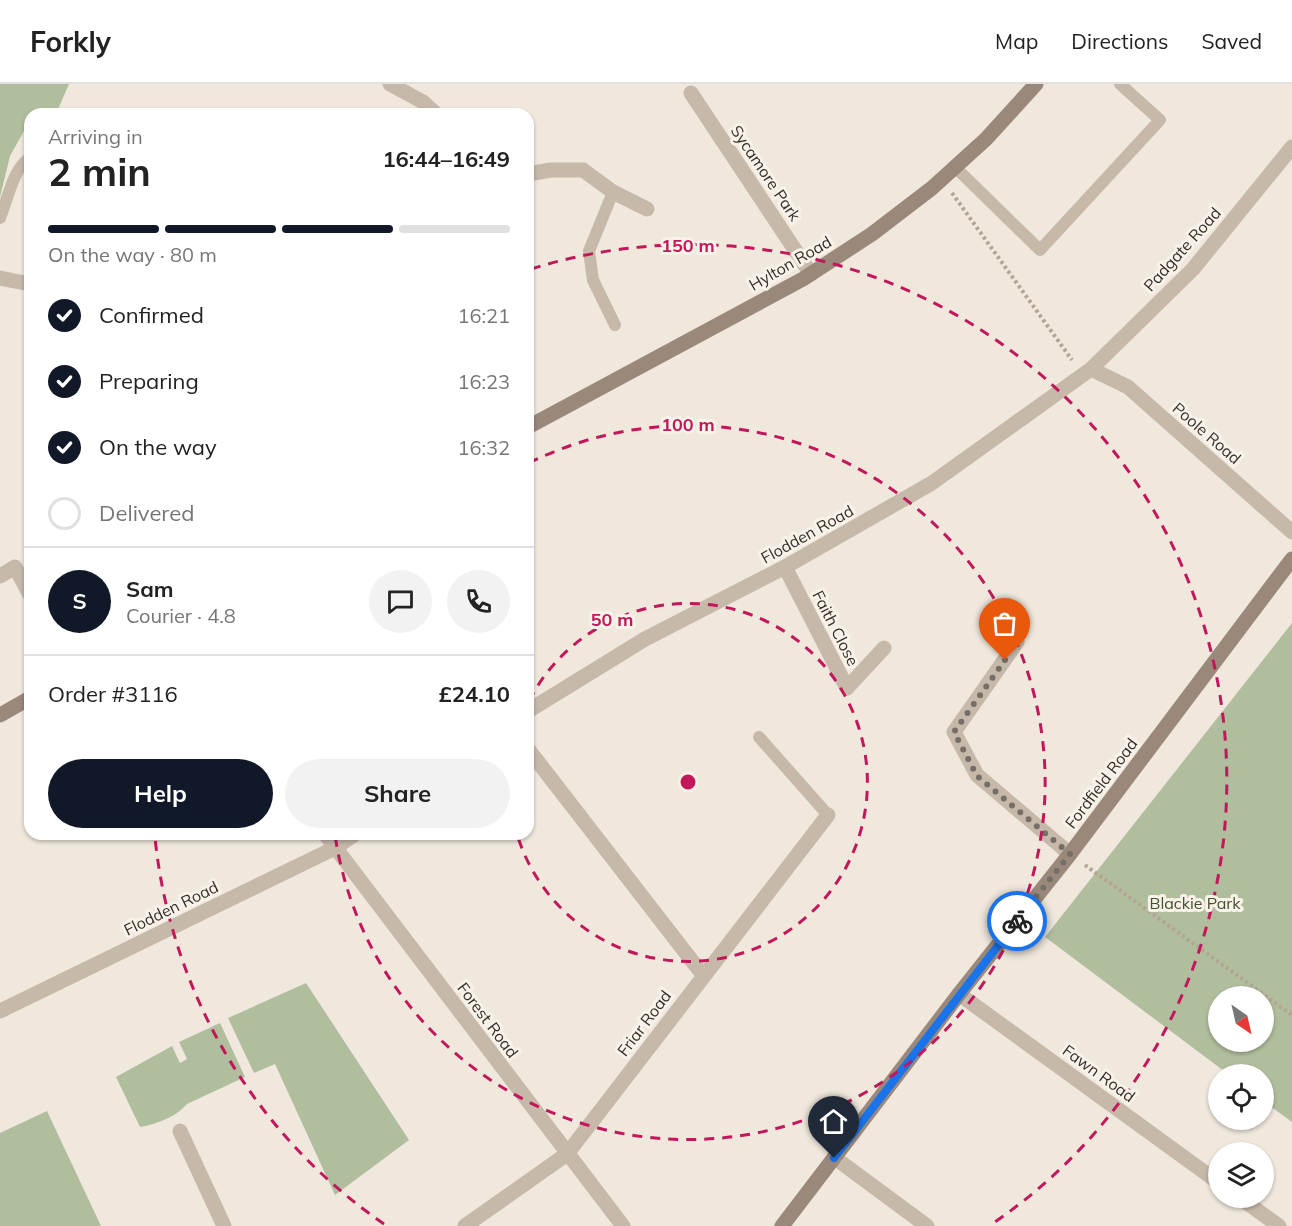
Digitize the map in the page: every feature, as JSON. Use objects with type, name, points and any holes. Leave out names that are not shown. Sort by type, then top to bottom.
[{"type":"street","points":[[390,84],[430,108]]},
{"type":"street","name":"Hylton Road","points":[[534,424],[811,274],[872,234],[942,179],[986,139],[1032,85]]},
{"type":"street","name":"Sycamore Park","points":[[691,93],[811,274]]},
{"type":"street","name":"Padgate Road","points":[[1087,372],[1193,269],[1292,147]]},
{"type":"street","points":[[534,173],[551,170],[583,170],[613,192],[646,209]]},
{"type":"street","points":[[0,278],[24,283]]},
{"type":"street","name":"Poole Road","points":[[1087,372],[1128,387],[1292,532]]},
{"type":"street","name":"Flodden Road","points":[[534,707],[645,639],[785,567],[932,483],[1087,372]]},
{"type":"street","name":"Fordfield Road","points":[[782,1226],[959,994],[1070,854],[1292,559]]},
{"type":"street","points":[[0,576],[15,567],[24,584]]},
{"type":"street","name":"Faith Close","points":[[785,567],[847,688],[884,648]]},
{"type":"street","points":[[1017,642],[954,732],[977,776],[1070,854]]},
{"type":"street","points":[[0,715],[24,701]]},
{"type":"street","points":[[534,757],[704,975]]},
{"type":"street","name":"Friar Road","points":[[465,1226],[567,1154],[828,815]]},
{"type":"street","name":"Forest Road","points":[[329,840],[623,1226]]},
{"type":"street","name":"Flodden Road","points":[[0,1011],[335,848],[346,840]]},
{"type":"street","name":"Fawn Road","points":[[959,994],[1208,1175]]},
{"type":"street","points":[[180,1131],[224,1226]]},
{"type":"street","points":[[834,1158],[927,1226]]},
{"type":"street","points":[[1254,1208],[1279,1226]]},
{"type":"lane","points":[[955,167],[1040,250],[1160,120],[1120,84]]},
{"type":"lane","points":[[0,218],[17,173],[24,161]]},
{"type":"lane","points":[[613,192],[589,251],[593,280],[615,325]]},
{"type":"lane","points":[[759,737],[828,815]]},
{"type":"path","points":[[942,179],[1087,372]]},
{"type":"path","points":[[1070,854],[1292,1015]]},
{"type":"green space","points":[[0,84],[69,84],[59,108],[24,108],[24,131],[10,156],[0,197]]},
{"type":"green space","name":"Blackie Park","points":[[1292,623],[1292,1122],[1274,1109],[1274,1064],[1215,1064],[1045,937]]},
{"type":"green space","points":[[306,983],[409,1140],[335,1195],[275,1064],[254,1073],[228,1018]]},
{"type":"green space","points":[[220,1023],[245,1077],[187,1104],[166,1119],[140,1127],[116,1077],[172,1046],[180,1063],[187,1059],[179,1042]]},
{"type":"green space","points":[[47,1111],[101,1226],[0,1226],[0,1133]]},
{"type":"way so far","points":[[1005,660],[954,732],[977,776],[1070,854],[1017,921]]},
{"type":"route","points":[[834,1158],[1017,921]]}]
